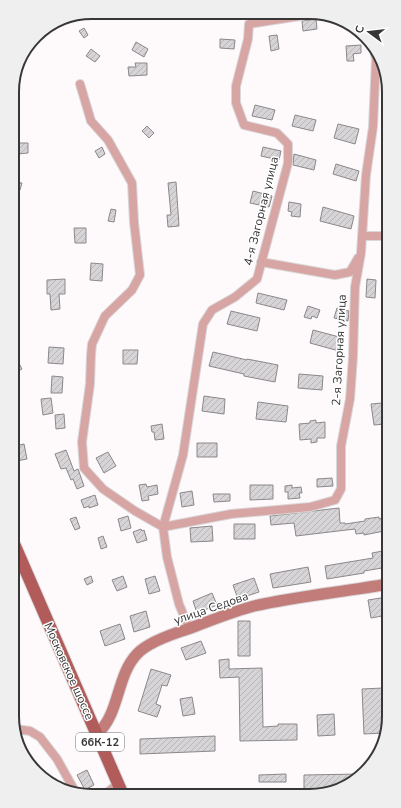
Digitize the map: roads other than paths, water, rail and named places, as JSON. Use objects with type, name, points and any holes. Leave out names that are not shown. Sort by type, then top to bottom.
[{"type":"main road","name":"Московское шоссе","points":[[19,555],[121,789]]},
{"type":"street","name":"4-я Загорная улица","points":[[189,628],[179,604],[168,557],[163,527],[183,455],[203,324],[212,310],[235,297],[257,280],[288,163],[288,144],[277,133],[244,125],[236,103],[236,86],[248,39],[249,24],[280,19]]},
{"type":"street","name":"2-я Загорная улица","points":[[163,527],[231,514],[310,507],[335,500],[341,489],[341,446],[350,399],[355,287],[361,253],[366,176],[373,126],[376,62]]},
{"type":"street","points":[[80,84],[91,122],[108,140],[132,183],[134,222],[140,275],[132,290],[105,316],[92,344],[90,384],[82,442],[84,468],[103,489],[135,511],[163,527]]},
{"type":"street","points":[[362,236],[382,236]]},
{"type":"street","points":[[261,262],[335,275],[350,272],[361,253]]},
{"type":"street","name":"улица Седова","points":[[97,734],[104,728],[113,708],[124,676],[133,658],[144,647],[229,613],[265,604],[382,585]]},
{"type":"street","points":[[20,730],[30,731],[40,736],[57,759],[73,787]]},
{"type":"street","points":[[112,789],[119,783]]}]
